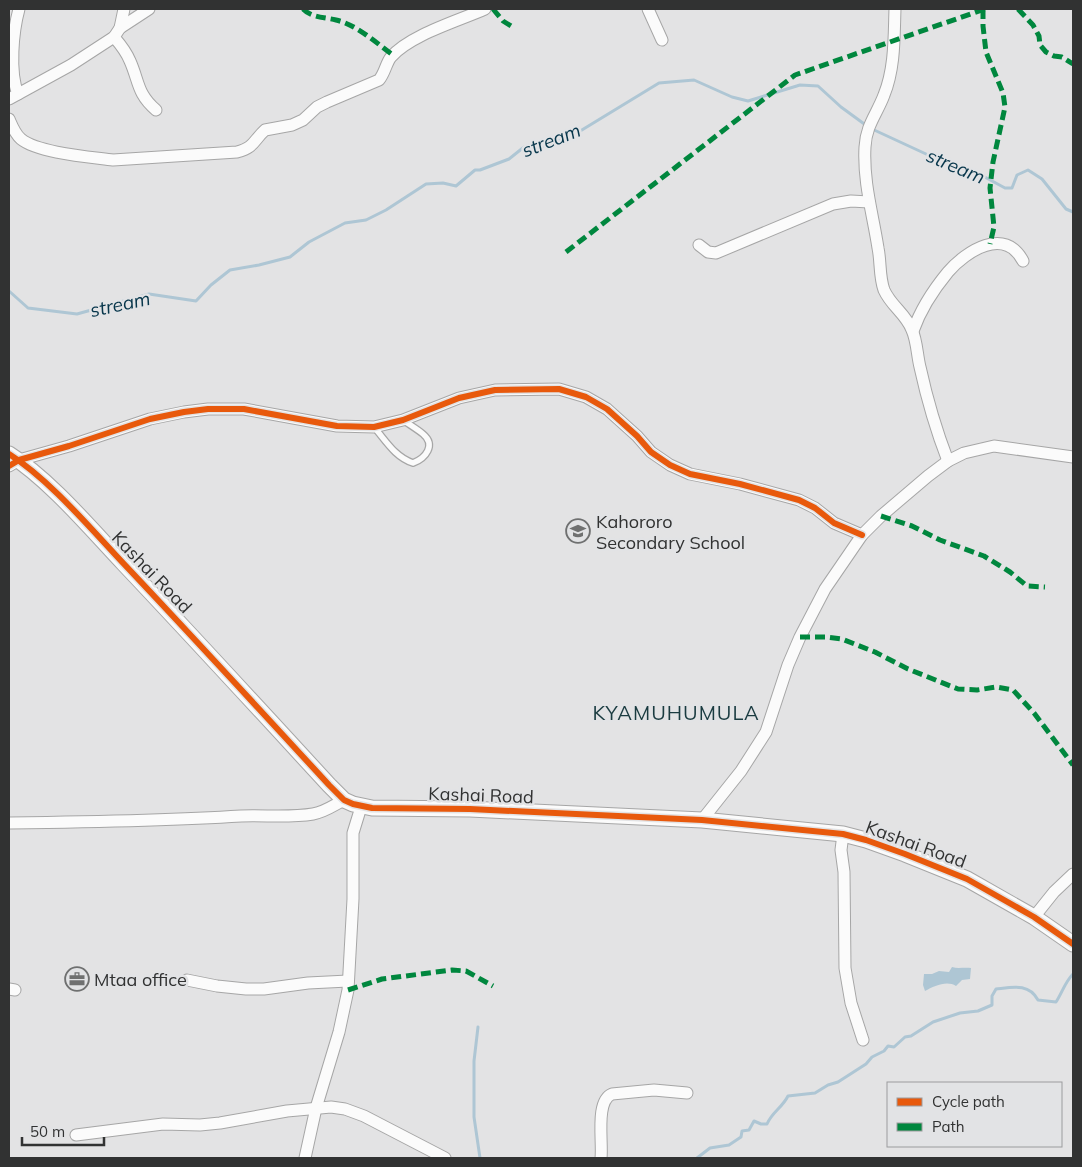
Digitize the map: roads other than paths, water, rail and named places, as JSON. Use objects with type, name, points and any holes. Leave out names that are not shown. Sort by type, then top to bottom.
[{"type":"street","points":[[13,97],[13,54],[19,9]]},
{"type":"street","points":[[124,9],[117,32],[130,61],[142,97],[156,110]]},
{"type":"street","points":[[13,97],[71,65],[149,9]]},
{"type":"street","points":[[9,119],[14,131],[28,144],[40,148],[113,160],[242,150],[253,145],[265,130],[292,125],[303,120],[327,102],[379,80],[390,58],[402,46],[485,9]]},
{"type":"street","points":[[648,9],[662,40]]},
{"type":"street","points":[[895,9],[893,57],[890,76],[884,96],[868,127],[865,146],[865,168],[884,290],[892,305],[913,331],[919,366],[932,415],[948,461]]},
{"type":"street","points":[[699,246],[708,252],[716,253],[833,204],[851,201],[869,202]]},
{"type":"street","points":[[913,331],[917,320],[941,281],[963,258],[976,250],[997,242],[1013,247],[1023,261]]},
{"type":"street","points":[[12,460],[69,446],[150,419],[184,412],[208,409],[244,409],[337,426],[374,427],[403,420],[460,398],[495,390],[559,389],[586,396],[607,409],[637,436],[651,452],[670,465],[690,474],[740,484],[799,500],[815,508],[834,523],[862,535]]},
{"type":"street","points":[[702,820],[741,771],[766,732],[788,665],[800,637],[825,589],[862,535],[908,491],[948,461],[964,453],[994,446],[1073,457]]},
{"type":"street","name":"Kashai Road","points":[[12,460],[61,498],[344,800],[361,807],[702,820],[843,834],[906,854],[967,879],[1034,917],[1073,944]]},
{"type":"street","points":[[9,823],[108,822],[314,814],[344,800]]},
{"type":"street","points":[[305,1158],[316,1108],[348,990],[354,834],[361,807]]},
{"type":"street","points":[[843,834],[841,850],[844,872],[845,968],[851,1003],[863,1040]]},
{"type":"street","points":[[1034,917],[1054,892],[1073,874]]},
{"type":"street","points":[[187,980],[246,989],[348,981]]},
{"type":"street","points":[[601,1158],[600,1120],[605,1098],[608,1095],[654,1090],[687,1093]]},
{"type":"street","points":[[76,1135],[163,1124],[200,1125],[220,1123],[287,1111],[331,1107],[345,1109],[364,1116],[445,1158]]},
{"type":"lane","points":[[374,427],[396,454],[412,463],[425,456],[429,450],[428,441],[423,434],[403,420]]},
{"type":"water","points":[[952,967],[971,968],[970,979],[962,980],[956,986],[945,984],[925,991],[923,985],[924,974],[932,974],[939,971],[949,972]]},
{"type":"waterway","name":"stream","points":[[9,291],[28,308],[77,314],[149,294],[196,301],[211,285],[230,270],[290,257],[309,242],[345,223],[366,220],[386,210],[426,184],[443,183],[456,186],[475,170],[480,170],[509,159],[524,147],[539,148],[572,136],[659,83],[694,80],[732,97],[748,101],[800,85],[818,86],[841,107],[867,126]]},
{"type":"waterway","name":"stream","points":[[872,129],[939,160],[981,175],[1005,188],[1012,188],[1017,175],[1028,170],[1042,179],[1066,209],[1073,212]]},
{"type":"waterway","points":[[697,1158],[710,1148],[729,1145],[741,1137],[742,1131],[749,1130],[754,1121],[767,1124],[788,1096],[815,1093],[828,1085],[838,1082],[866,1064],[872,1057],[884,1051],[888,1046],[894,1047],[905,1037],[911,1036],[933,1022],[960,1013],[978,1011],[992,1005],[992,996],[996,989],[1020,987],[1030,991],[1038,1000],[1056,1002],[1073,974]]},
{"type":"waterway","points":[[478,1027],[474,1061],[474,1117],[480,1158]]},
{"type":"place","name":"Kahororo Secondary School","points":[[578,531]]},
{"type":"place","name":"Mtaa office","points":[[77,979]]},
{"type":"district","name":"KYAMUHUMULA","points":[[676,712]]}]
